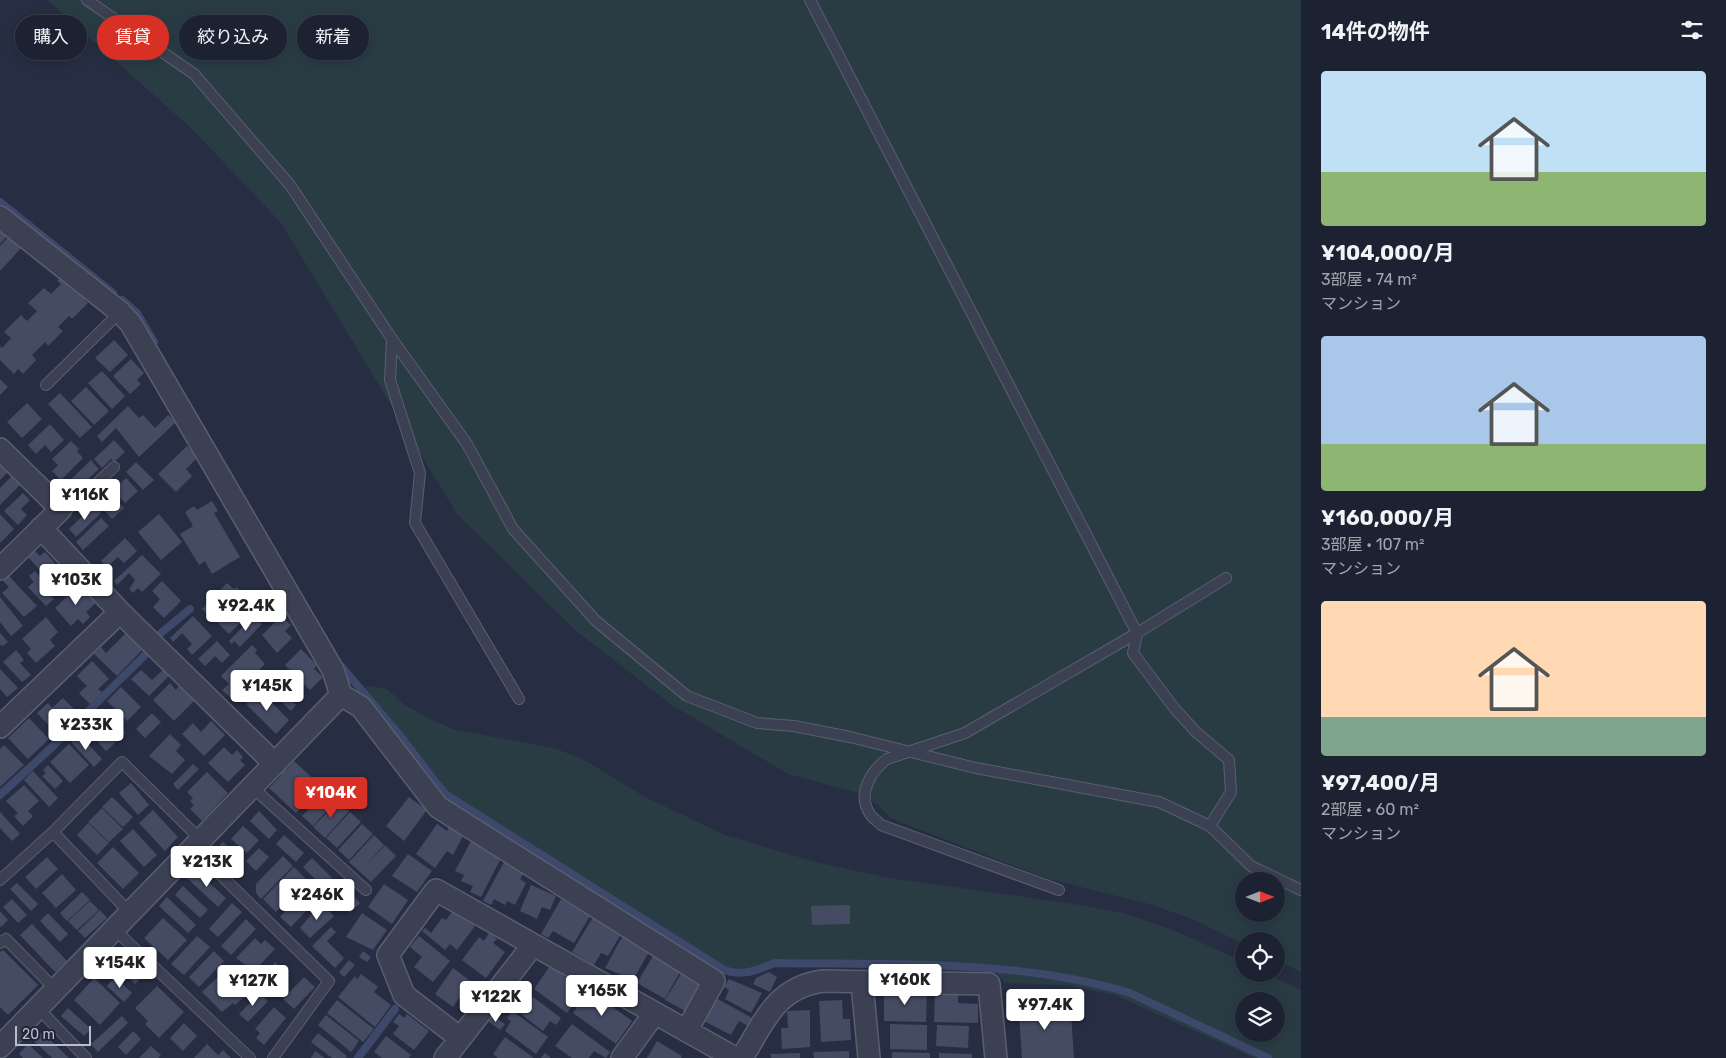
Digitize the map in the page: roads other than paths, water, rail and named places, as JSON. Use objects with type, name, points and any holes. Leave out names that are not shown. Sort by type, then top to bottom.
[{"type":"street","points":[[0,218],[120,312],[131,324],[333,670],[342,695],[361,707],[438,807],[714,982],[686,1030]]},
{"type":"street","points":[[0,449],[61,509],[0,569]]},
{"type":"street","points":[[41,528],[120,612],[275,764]]},
{"type":"street","points":[[0,727],[120,612]]},
{"type":"street","points":[[0,1047],[342,695]]},
{"type":"street","points":[[460,1038],[404,995],[388,956],[436,890],[735,1058]]},
{"type":"street","points":[[445,1058],[533,945]]},
{"type":"street","points":[[742,1058],[778,1000],[804,983],[823,981],[989,984],[996,1058]]},
{"type":"street","points":[[862,983],[869,1058]]},
{"type":"street","points":[[622,1058],[654,1014]]},
{"type":"lane","points":[[87,0],[194,74],[290,184],[392,339],[467,444],[513,529],[596,621],[686,696],[757,723],[794,726],[911,751],[976,768],[1159,802],[1210,826],[1251,866],[1301,890]]},
{"type":"lane","points":[[810,0],[1137,634],[1134,653],[1175,710],[1229,760],[1231,792],[1210,826]]},
{"type":"lane","points":[[46,385],[120,312]]},
{"type":"lane","points":[[392,339],[390,380],[420,473],[415,523],[519,699]]},
{"type":"lane","points":[[61,509],[74,505],[114,467]]},
{"type":"lane","points":[[1059,890],[881,825],[869,813],[865,797],[868,780],[877,767],[888,759],[965,733],[1137,634],[1226,578]]},
{"type":"lane","points":[[0,880],[53,832],[122,762],[197,844],[329,982],[273,1058]]},
{"type":"lane","points":[[252,787],[366,890]]},
{"type":"lane","points":[[53,832],[130,913]]},
{"type":"lane","points":[[114,929],[250,1058]]},
{"type":"lane","points":[[0,943],[6,939],[56,990]]},
{"type":"lane","points":[[38,1008],[86,1058]]},
{"type":"waterway","points":[[0,202],[113,293]]},
{"type":"waterway","points":[[122,300],[137,313],[154,342]]},
{"type":"waterway","points":[[161,633],[190,609]]},
{"type":"waterway","points":[[0,795],[50,749],[148,652]]},
{"type":"waterway","points":[[341,666],[397,732],[445,794],[724,970],[744,973],[775,963],[909,964],[999,969],[1043,974],[1087,982],[1130,993],[1268,1058]]},
{"type":"waterway","points":[[358,1058],[395,1009]]}]
